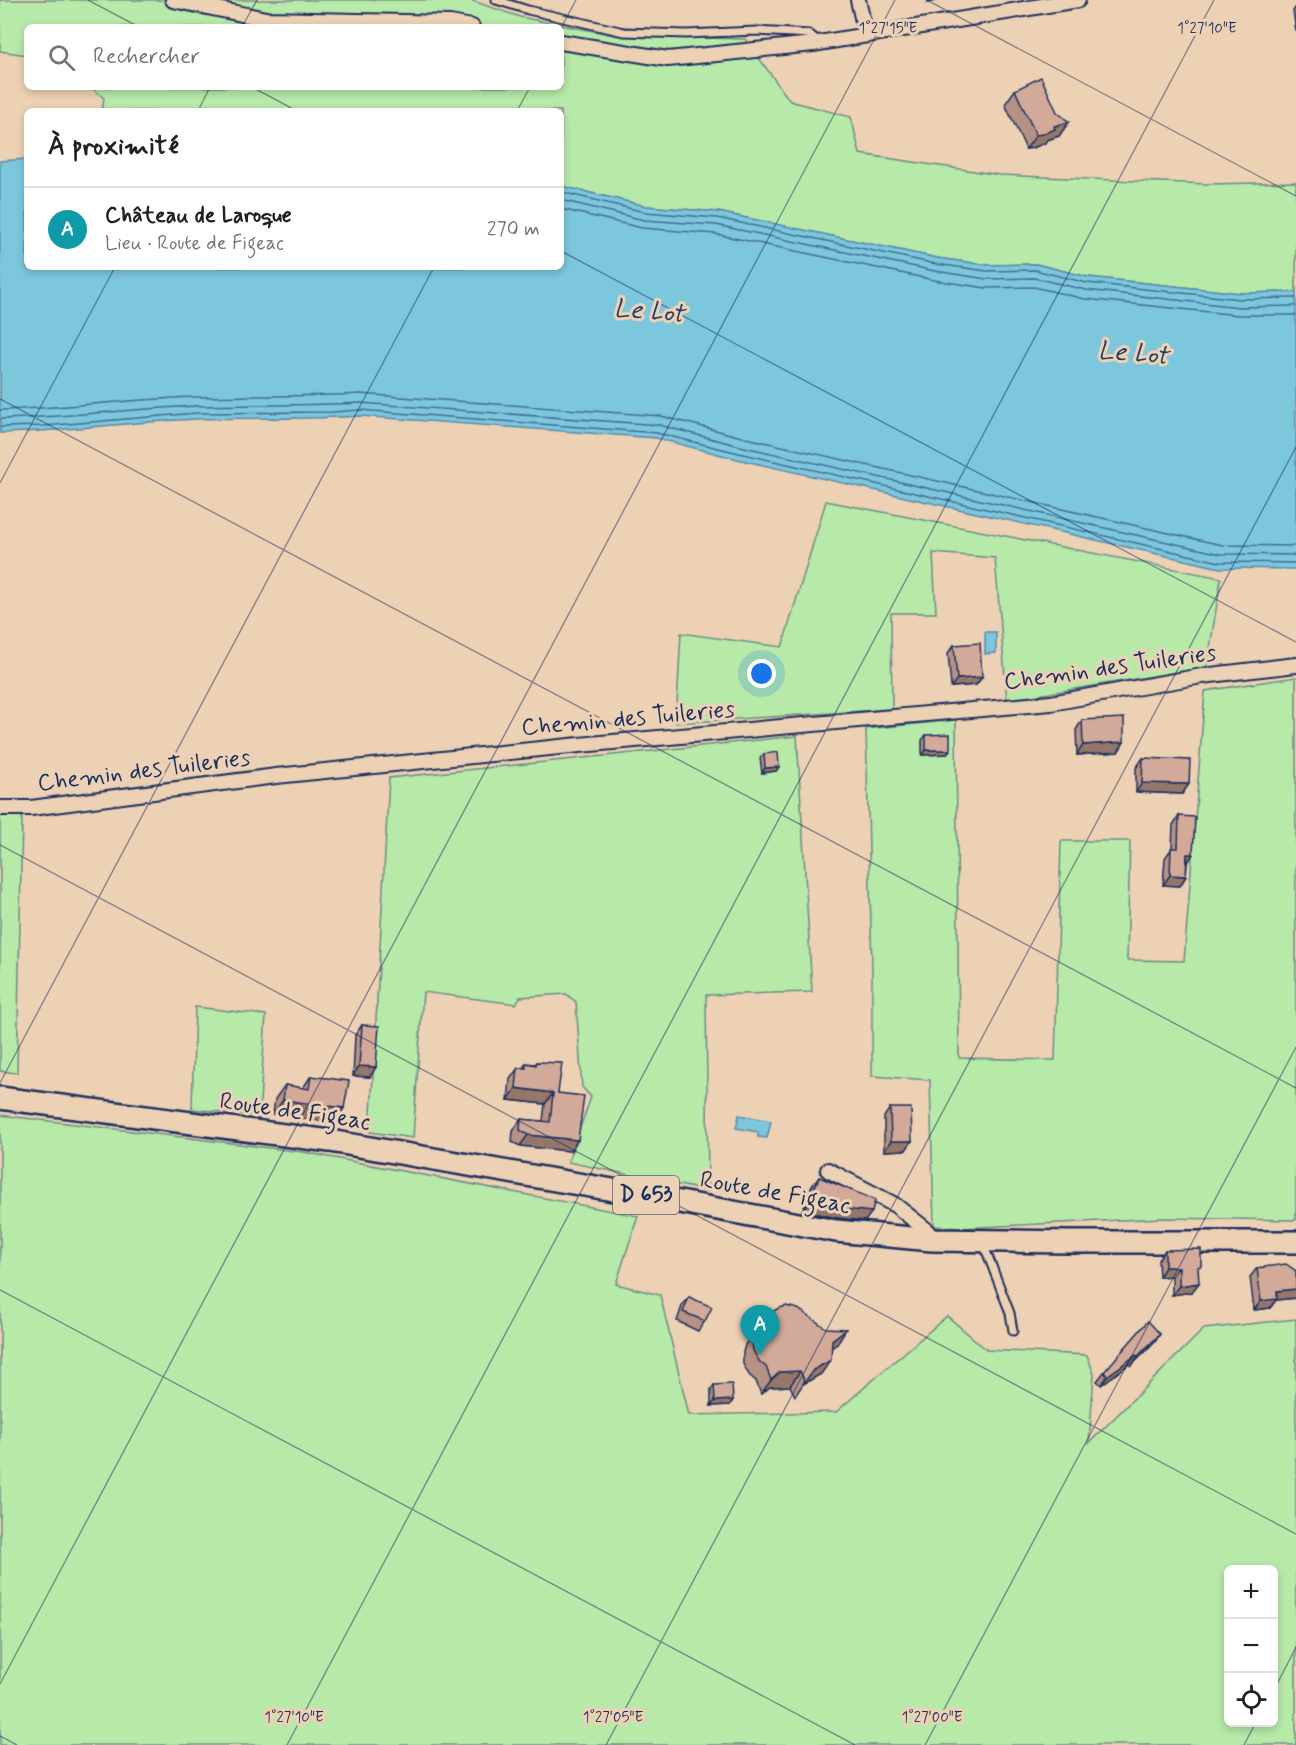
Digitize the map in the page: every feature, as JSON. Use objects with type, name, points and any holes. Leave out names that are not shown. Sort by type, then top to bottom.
[{"type":"main road","name":"Route de Figeac","points":[[0,1098],[330,1141],[836,1231],[932,1240],[1296,1242]]},
{"type":"street","points":[[173,0],[266,19],[456,24]]},
{"type":"street","points":[[858,0],[866,35]]},
{"type":"street","points":[[982,0],[986,14]]},
{"type":"street","points":[[564,42],[668,59],[820,42],[1078,0]]},
{"type":"street","name":"Chemin des Tuileries","points":[[0,808],[31,808],[276,776],[579,745],[1051,703],[1202,676],[1296,665]]},
{"type":"street","points":[[828,1170],[895,1205],[928,1231],[932,1240]]},
{"type":"lane","points":[[496,0],[528,10],[624,32],[686,34],[756,31],[808,34],[820,42]]},
{"type":"lane","points":[[982,1241],[1010,1313],[1013,1331]]},
{"type":"green space","points":[[0,0],[470,0],[520,17],[556,24],[24,24],[24,55],[0,51]]},
{"type":"green space","points":[[564,25],[619,36],[745,39],[790,101],[851,117],[860,154],[1000,175],[1207,184],[1296,182],[1296,292],[1241,293],[1088,277],[1036,264],[988,265],[937,258],[718,212],[646,206],[564,187],[564,108],[102,108],[104,98],[95,90],[564,90]]},
{"type":"green space","points":[[826,501],[1221,578],[1207,667],[1007,700],[995,558],[933,553],[936,613],[891,613],[892,709],[676,723],[681,633],[782,647]]},
{"type":"green space","points":[[1296,677],[1296,1220],[1162,1218],[961,1228],[934,1226],[930,1080],[872,1076],[872,969],[866,729],[956,720],[959,1058],[1055,1060],[1061,841],[1130,841],[1127,960],[1184,961],[1205,691]]},
{"type":"green space","points":[[797,736],[812,992],[706,995],[708,1191],[568,1162],[591,1097],[582,1087],[576,1002],[566,994],[520,997],[516,1004],[423,992],[413,1138],[370,1132],[389,778]]},
{"type":"green space","points":[[0,816],[22,816],[17,1073],[0,1071]]},
{"type":"green space","points":[[195,1007],[266,1015],[259,1116],[192,1109]]},
{"type":"green space","points":[[0,1115],[303,1152],[638,1216],[616,1284],[660,1295],[689,1415],[836,1412],[947,1316],[987,1350],[1087,1355],[1094,1374],[1089,1443],[1204,1329],[1296,1319],[1296,1745],[0,1745]]},
{"type":"water","name":"Le Lot","points":[[24,159],[24,270],[564,270],[564,187],[646,206],[718,212],[937,258],[988,265],[1036,264],[1088,277],[1241,293],[1296,292],[1296,569],[1220,568],[741,460],[656,438],[360,416],[196,419],[0,433],[0,161]]},
{"type":"water","points":[[985,632],[996,632],[996,653],[985,654]]},
{"type":"water","points":[[739,1115],[771,1121],[767,1138],[758,1137],[758,1132],[736,1128]]},
{"type":"building","points":[[1041,77],[1057,112],[1069,122],[1036,135],[1015,90]]},
{"type":"building","points":[[980,643],[982,677],[957,679],[954,645]]},
{"type":"building","points":[[1124,718],[1124,742],[1083,745],[1082,720]]},
{"type":"building","points":[[950,734],[950,750],[926,750],[926,735]]},
{"type":"building","points":[[778,752],[779,767],[765,768],[764,754]]},
{"type":"building","points":[[1143,758],[1190,760],[1189,784],[1142,783]]},
{"type":"building","points":[[1179,816],[1195,817],[1193,854],[1187,854],[1186,876],[1170,875],[1171,848],[1178,848]]},
{"type":"building","points":[[362,1025],[379,1026],[376,1067],[359,1066]]},
{"type":"building","points":[[537,1062],[562,1063],[558,1093],[584,1096],[578,1140],[528,1135],[520,1130],[521,1119],[550,1122],[553,1093],[516,1088],[518,1068],[526,1068],[526,1063],[536,1065]]},
{"type":"building","points":[[311,1076],[349,1081],[344,1108],[283,1100],[285,1085],[309,1089]]},
{"type":"building","points":[[890,1108],[911,1108],[912,1141],[891,1141]]},
{"type":"building","points":[[819,1177],[875,1200],[872,1212],[809,1202]]},
{"type":"building","points":[[1201,1249],[1201,1266],[1198,1267],[1199,1283],[1179,1286],[1179,1267],[1165,1267],[1165,1250]]},
{"type":"building","points":[[1286,1264],[1296,1271],[1296,1289],[1277,1291],[1277,1299],[1261,1301],[1257,1268]]},
{"type":"building","points":[[689,1297],[712,1307],[705,1321],[683,1312]]},
{"type":"building","points":[[786,1306],[798,1309],[826,1328],[846,1329],[832,1340],[831,1360],[813,1370],[805,1382],[800,1371],[780,1372],[771,1380],[766,1367],[759,1361],[753,1350],[752,1338],[761,1319]]},
{"type":"building","points":[[1148,1321],[1160,1334],[1138,1356],[1136,1355],[1107,1376],[1104,1372]]},
{"type":"building","points":[[732,1384],[733,1400],[715,1401],[714,1385]]},
{"type":"place","name":"Château de Laroque","points":[[760,1355]]}]
